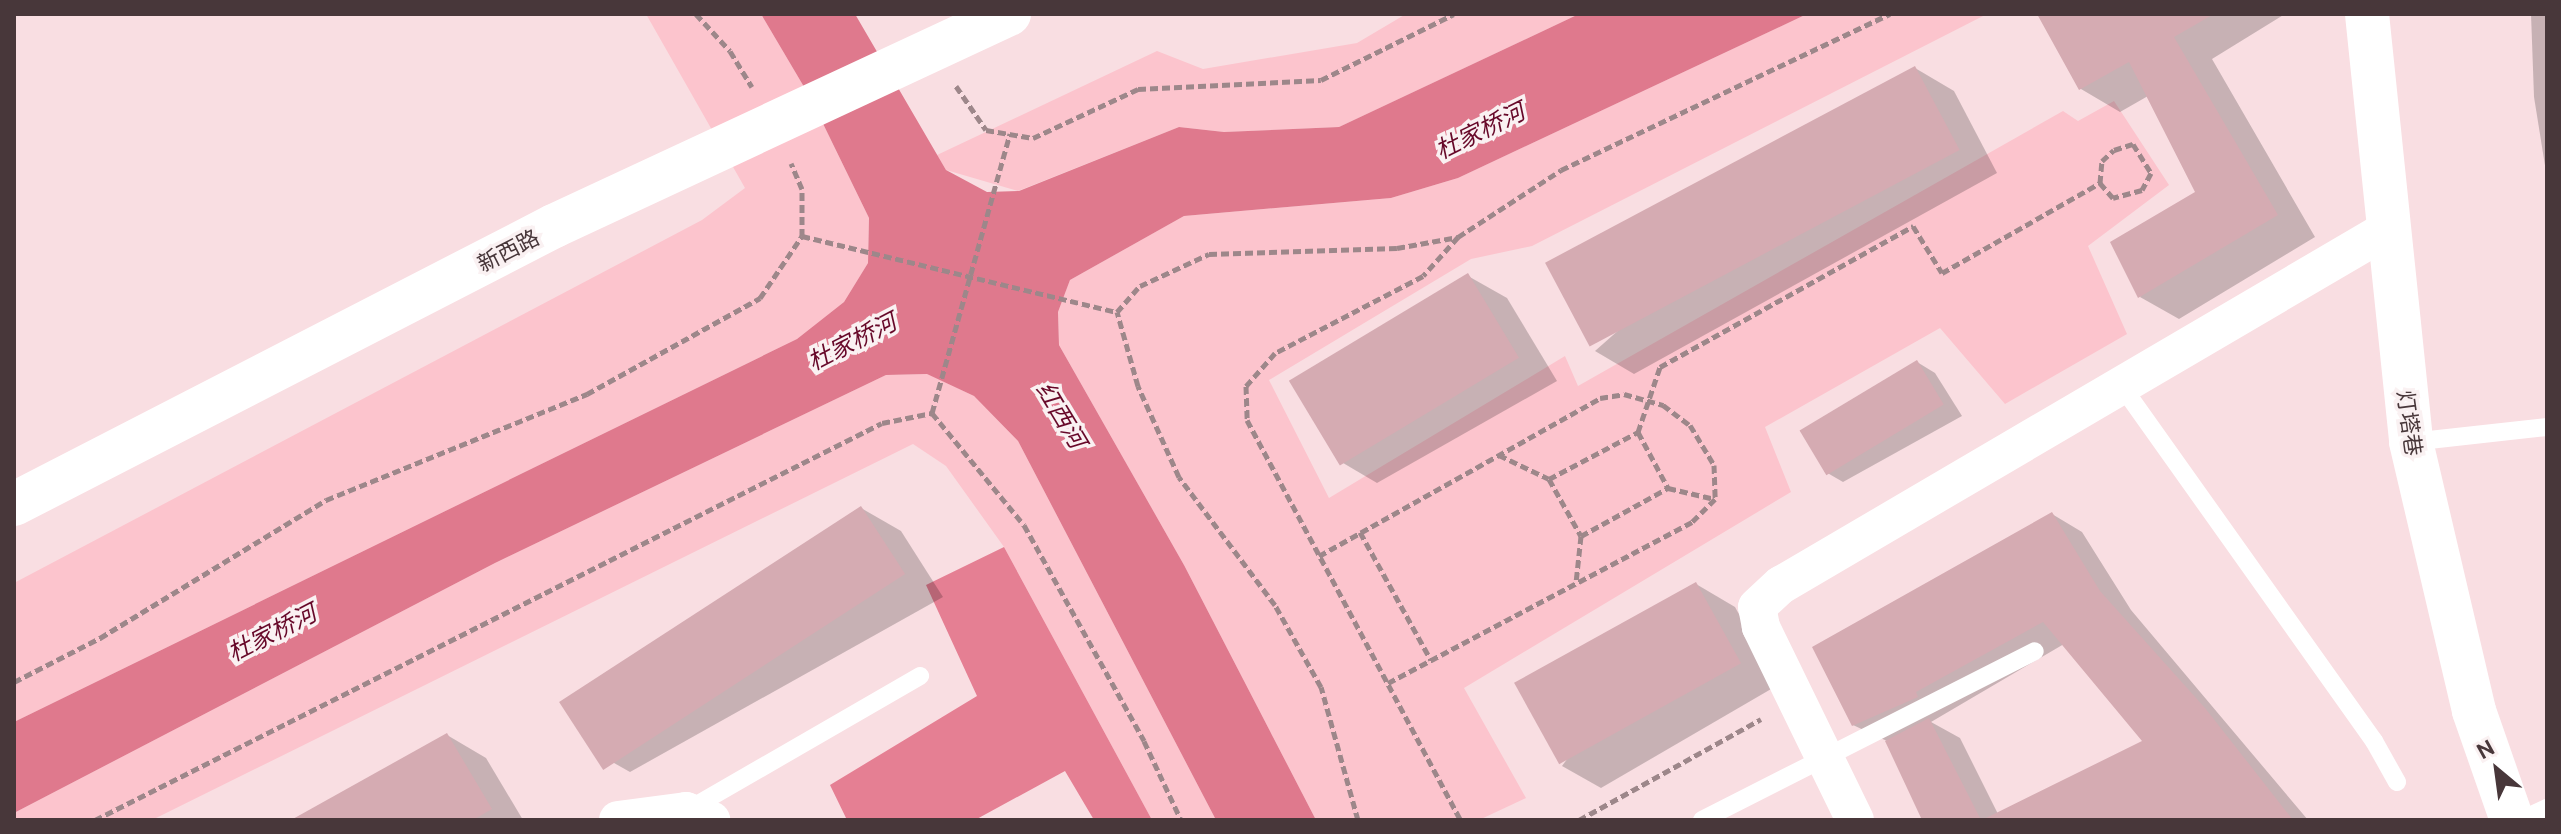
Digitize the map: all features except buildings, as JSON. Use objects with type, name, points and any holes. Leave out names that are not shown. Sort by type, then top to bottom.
[{"type":"street","name":"新西路","points":[[14,504],[554,226],[1009,14]]},
{"type":"street","name":"灯塔巷","points":[[2367,14],[2411,442],[2474,711],[2512,820]]},
{"type":"street","points":[[1855,820],[1761,627],[1757,607],[1781,585],[2388,229]]},
{"type":"street","points":[[618,820],[698,816]]},
{"type":"lane","points":[[2121,385],[2374,741],[2397,782]]},
{"type":"lane","points":[[2411,442],[2547,427]]},
{"type":"lane","points":[[1702,820],[1823,755],[2035,651]]},
{"type":"lane","points":[[698,816],[920,676]]},
{"type":"lane","points":[[2521,820],[2547,808]]},
{"type":"path","points":[[14,682],[100,638],[326,500],[587,394],[760,298],[802,236],[802,189],[784,118],[696,14]]},
{"type":"path","points":[[912,57],[986,130],[1033,138],[1138,89],[1321,80],[1454,14]]},
{"type":"path","points":[[1461,820],[1247,420],[1246,386],[1275,353],[1423,276],[1458,237],[1561,170],[1890,14]]},
{"type":"path","points":[[932,413],[1010,134]]},
{"type":"path","points":[[2133,144],[2151,173],[2142,190],[2113,198],[2100,183],[2102,161],[2114,150],[2133,144]]},
{"type":"path","points":[[1668,488],[1638,432],[1646,400],[1660,367],[1913,226],[1942,273],[2100,183]]},
{"type":"path","points":[[802,236],[1117,312]]},
{"type":"path","points":[[1117,312],[1140,286],[1209,254],[1397,248],[1458,237]]},
{"type":"path","points":[[1117,312],[1138,386],[1179,477],[1275,605],[1321,687],[1358,820]]},
{"type":"path","points":[[1319,556],[1600,398],[1624,394],[1646,400],[1690,425],[1714,465],[1715,499],[1692,522],[1388,683]]},
{"type":"path","points":[[95,820],[882,423],[932,413]]},
{"type":"path","points":[[932,413],[1024,525],[1144,741],[1181,820]]},
{"type":"path","points":[[1549,479],[1638,432]]},
{"type":"path","points":[[1498,455],[1549,479],[1581,536],[1576,583]]},
{"type":"path","points":[[1581,536],[1668,488],[1715,499]]},
{"type":"path","points":[[1360,532],[1431,660]]},
{"type":"path","points":[[1579,820],[1797,699]]},
{"type":"shaded area","points":[[646,14],[761,14],[810,97],[869,218],[868,263],[844,302],[797,339],[14,722],[14,583],[702,220],[745,188]]},
{"type":"shaded area","points":[[1406,14],[1579,14],[1339,127],[1224,132],[1179,127],[1018,191],[946,170],[937,155],[1157,51],[1203,69],[1357,43]]},
{"type":"shaded area","points":[[1807,14],[1987,14],[1532,246],[1471,259],[1269,380],[1329,498],[1565,356],[1578,386],[2063,111],[2078,121],[2114,101],[2169,185],[2088,246],[2127,334],[2005,404],[1940,328],[1765,427],[1791,492],[1464,688],[1526,798],[1479,820],[1316,820],[1184,565],[1059,345],[1058,312],[1070,280],[1184,216],[1391,198],[1458,178]]},
{"type":"shaded area","points":[[928,374],[974,396],[1018,441],[1216,820],[1152,820],[1004,547],[946,466],[913,444],[152,820],[14,820],[14,813],[495,563],[886,375]]},
{"type":"shaded area","points":[[1004,547],[1152,820],[1094,820],[1065,771],[975,820],[847,820],[830,785],[977,696],[926,585]]},
{"type":"water","points":[[761,14],[855,14],[946,170],[987,192],[1019,191],[1179,127],[1224,132],[1339,127],[1579,14],[1807,14],[1458,178],[1391,198],[1184,216],[1070,280],[1058,312],[1059,345],[1184,565],[1316,820],[1216,820],[1018,441],[974,396],[927,374],[886,375],[495,563],[14,813],[14,722],[797,339],[844,302],[868,263],[869,218],[810,97]]},
{"type":"water label","name":"杜家桥河","points":[[1480,131]]},
{"type":"water label","name":"杜家桥河","points":[[852,342]]},
{"type":"water label","name":"红西河","points":[[1061,415]]},
{"type":"water label","name":"杜家桥河","points":[[272,633]]}]
